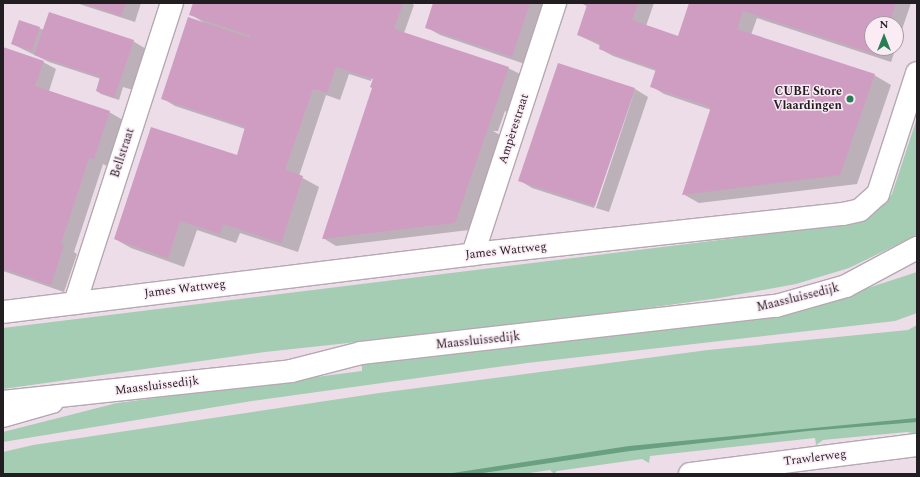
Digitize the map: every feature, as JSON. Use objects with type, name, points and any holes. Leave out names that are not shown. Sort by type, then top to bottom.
[{"type":"street","name":"Bellstraat","points":[[75,303],[172,3]]},
{"type":"street","name":"Ampèrestraat","points":[[473,254],[555,3]]},
{"type":"street","name":"James Wattweg","points":[[3,312],[473,254],[843,214],[860,210],[878,194],[917,73]]},
{"type":"street","name":"Maassluissedijk","points":[[3,402],[73,396],[291,371],[361,353],[776,306],[846,286],[878,271],[917,248]]},
{"type":"street","name":"Maassluissedijk","points":[[878,271],[917,260]]},
{"type":"street","name":"Maassluissedijk","points":[[3,416],[73,396]]},
{"type":"street","name":"Trawlerweg","points":[[690,474],[917,445]]},
{"type":"shaded area","points":[[917,118],[917,235],[849,268],[796,284],[719,298],[561,320],[265,352],[3,389],[3,328],[858,223],[873,215],[892,194]]},
{"type":"shaded area","points":[[917,272],[917,313],[895,321],[527,363],[252,401],[3,442],[3,432],[117,403],[362,371],[362,362],[834,299]]},
{"type":"shaded area","points":[[917,325],[917,434],[907,432],[823,440],[816,445],[815,438],[650,456],[649,463],[642,459],[557,471],[554,474],[550,470],[523,474],[3,474],[3,452],[33,445],[379,393],[708,350],[908,330]]},
{"type":"shaded area","points":[[917,418],[917,422],[808,431],[630,451],[476,474],[446,474],[629,446]]},
{"type":"building","points":[[84,3],[126,3],[121,16]]},
{"type":"building","points":[[193,3],[403,3],[394,29],[509,67],[455,223],[322,239],[372,88],[370,87],[373,79],[336,67],[327,93],[313,89],[285,170],[303,176],[281,243],[223,224],[220,234],[180,221],[168,258],[114,239],[151,127],[237,155],[245,127],[161,99],[188,17],[250,38],[251,36],[189,15]]},
{"type":"building","points":[[433,3],[530,3],[512,57],[425,28]]},
{"type":"building","points":[[581,3],[638,3],[632,20],[678,36],[689,3],[896,3],[892,16],[864,16],[864,50],[743,11],[737,29],[875,74],[840,175],[682,195],[711,107],[650,87],[656,69],[599,49],[600,43],[577,35],[587,5]]},
{"type":"building","points":[[49,12],[134,40],[114,98],[96,91],[100,77],[34,55]]},
{"type":"building","points":[[19,20],[40,27],[32,51],[11,44]]},
{"type":"building","points":[[3,47],[44,61],[35,86],[110,111],[94,159],[89,158],[61,244],[64,245],[51,285],[3,269]]},
{"type":"building","points":[[558,63],[635,88],[595,206],[518,181]]},
{"type":"place","name":"CUBE Store Vlaardingen","points":[[850,99]]}]
